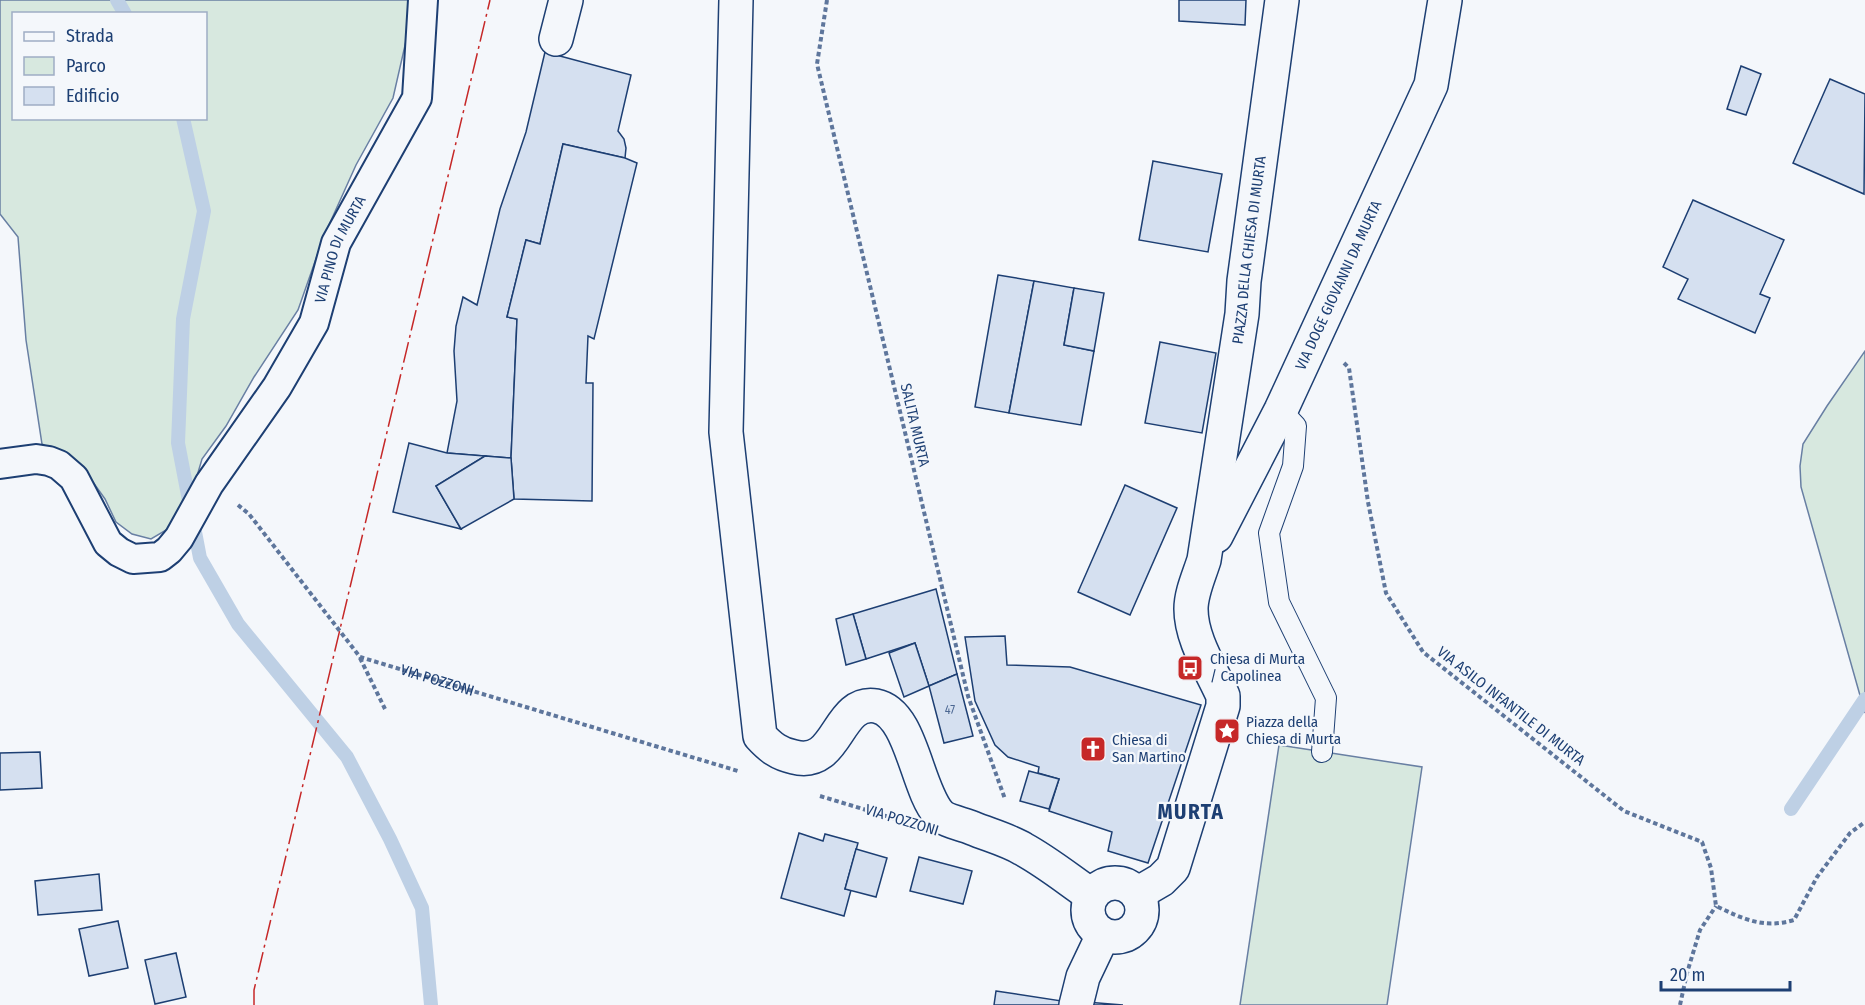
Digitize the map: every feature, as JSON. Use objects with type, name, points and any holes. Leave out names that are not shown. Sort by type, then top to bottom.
[{"type":"street","name":"VIA PINO DI MURTA","points":[[209,483],[277,387],[314,323],[336,243],[417,98],[423,0]]},
{"type":"street","points":[[556,39],[566,0]]},
{"type":"street","points":[[736,0],[726,432],[760,736],[771,748],[787,756],[804,760],[819,755],[830,745],[846,719],[858,709],[875,706],[891,713],[900,726],[927,794],[940,815],[1023,849],[1091,896]]},
{"type":"street","name":"PIAZZA DELLA CHIESA DI MURTA","points":[[1137,894],[1161,880],[1173,868],[1223,706],[1223,696],[1192,627],[1191,608],[1204,560],[1242,314],[1282,0]]},
{"type":"street","name":"VIA DOGE GIOVANNI DA MURTA","points":[[1204,560],[1281,410],[1431,85],[1445,0]]},
{"type":"street","points":[[0,464],[36,459],[49,461],[69,472],[79,485],[108,543],[119,552],[134,559],[160,556],[169,550],[179,537],[209,483]]},
{"type":"street","points":[[1114,882],[1122,883],[1131,887],[1137,894],[1141,901],[1141,920],[1130,934],[1121,937],[1103,935],[1090,922],[1088,913],[1091,896],[1097,889],[1114,882]]},
{"type":"street","points":[[1076,1005],[1083,977],[1103,935]]},
{"type":"lane","points":[[1281,410],[1296,426],[1293,466],[1269,532],[1280,603],[1326,698],[1322,752]]},
{"type":"path","name":"SALITA MURTA","points":[[827,0],[817,64],[969,696],[1023,849]]},
{"type":"path","name":"VIA ASILO INFANTILE DI MURTA","points":[[1317,334],[1348,368],[1368,502],[1386,593],[1423,652],[1624,811],[1702,842],[1711,868],[1716,906]]},
{"type":"path","points":[[209,483],[249,514],[360,657],[385,709]]},
{"type":"path","name":"VIA POZZONI","points":[[360,657],[745,773]]},
{"type":"path","name":"VIA POZZONI","points":[[813,794],[904,821]]},
{"type":"path","points":[[1680,1005],[1686,973],[1700,930],[1716,906],[1749,922],[1781,924],[1794,920],[1817,877],[1830,859],[1850,832],[1865,822]]},
{"type":"green space","points":[[0,0],[411,0],[409,28],[393,98],[356,165],[324,236],[298,310],[254,377],[226,426],[202,459],[189,503],[168,529],[151,539],[132,534],[116,522],[105,499],[80,464],[42,444],[26,340],[18,237],[0,214]]},
{"type":"green space","points":[[1865,351],[1865,713],[1801,487],[1800,466],[1803,444]]},
{"type":"green space","points":[[1279,745],[1422,767],[1387,1005],[1240,1005]]},
{"type":"building","points":[[1179,0],[1246,0],[1245,25],[1179,21]]},
{"type":"building","points":[[545,52],[631,75],[618,131],[624,139],[625,158],[563,144],[540,244],[526,240],[507,317],[517,319],[511,458],[447,453],[457,401],[454,351],[456,326],[463,297],[477,305],[500,209],[526,132]]},
{"type":"building","points":[[1741,66],[1761,74],[1746,115],[1727,109]]},
{"type":"building","points":[[1830,79],[1865,94],[1864,194],[1793,163]]},
{"type":"building","points":[[563,144],[625,158],[637,163],[594,339],[588,336],[586,383],[593,383],[592,501],[514,499],[511,458],[517,319],[507,317],[526,240],[540,244]]},
{"type":"building","points":[[1153,161],[1222,174],[1208,252],[1139,240]]},
{"type":"building","points":[[1693,200],[1784,240],[1760,294],[1770,298],[1755,333],[1678,299],[1688,279],[1663,267]]},
{"type":"building","points":[[998,275],[1034,281],[1009,413],[975,407]]},
{"type":"building","points":[[1034,281],[1074,288],[1064,345],[1094,351],[1081,425],[1009,413]]},
{"type":"building","points":[[1074,288],[1104,293],[1094,351],[1064,345]]},
{"type":"building","points":[[1160,342],[1216,353],[1202,433],[1145,423]]},
{"type":"building","points":[[409,443],[447,453],[485,456],[436,486],[461,529],[393,512]]},
{"type":"building","points":[[485,456],[511,458],[514,499],[461,529],[436,486]]},
{"type":"building","points":[[1125,485],[1177,508],[1130,615],[1078,592]]},
{"type":"building","points":[[936,589],[957,674],[929,686],[915,643],[866,659],[853,614]]},
{"type":"building","points":[[853,614],[866,659],[846,665],[836,619]]},
{"type":"building","name":"Chiesa di San Martino","points":[[1005,636],[1007,665],[1070,667],[1201,705],[1148,863],[1108,851],[1112,832],[1049,811],[1059,779],[1038,773],[1039,767],[1008,757],[995,745],[975,701],[965,637]]},
{"type":"building","points":[[915,643],[929,686],[904,697],[889,653]]},
{"type":"building","points":[[957,674],[973,736],[944,743],[929,686]]},
{"type":"building","points":[[40,752],[42,788],[0,790],[0,753]]},
{"type":"building","points":[[1029,771],[1059,779],[1049,809],[1020,801]]},
{"type":"building","points":[[799,833],[823,841],[825,834],[858,843],[845,889],[851,890],[844,916],[781,898]]},
{"type":"building","points":[[856,849],[887,858],[876,897],[845,889]]},
{"type":"building","points":[[919,857],[972,871],[963,904],[910,891]]},
{"type":"building","points":[[99,874],[102,910],[38,915],[35,881]]},
{"type":"building","points":[[118,921],[128,968],[89,976],[79,929]]},
{"type":"building","points":[[176,953],[186,997],[155,1004],[145,960]]},
{"type":"building","points":[[996,991],[1062,1001],[1061,1005],[994,1005]]},
{"type":"building","points":[[1086,1002],[1123,1005],[1086,1005]]},
{"type":"waterway","points":[[117,0],[124,12]]},
{"type":"waterway","points":[[183,120],[204,211],[183,319],[178,443],[200,558],[238,624],[347,757],[390,839],[422,908],[431,1005]]},
{"type":"waterway","points":[[1791,809],[1865,699]]},
{"type":"power","points":[[254,1005],[254,990],[490,0]]},
{"type":"place","name":"Chiesa di Murta / Capolinea","points":[[1190,668]]},
{"type":"place","name":"Piazza della Chiesa di Murta","points":[[1227,731]]},
{"type":"place","name":"Chiesa di San Martino","points":[[1093,749]]},
{"type":"district","name":"MURTA","points":[[1191,812]]}]
